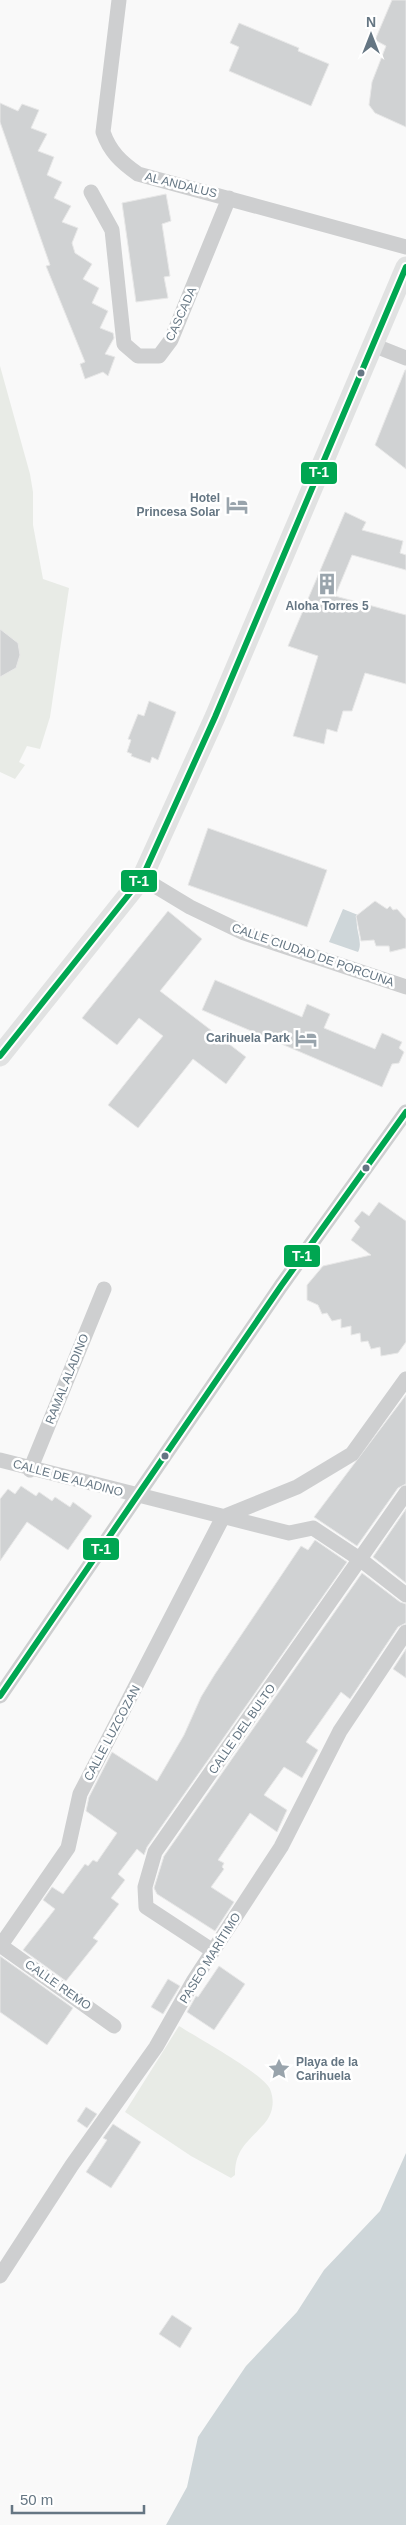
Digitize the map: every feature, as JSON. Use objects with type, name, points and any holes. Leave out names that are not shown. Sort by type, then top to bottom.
[{"type":"main road","points":[[0,1056],[142,878],[211,726],[406,267]]},
{"type":"street","name":"AL ANDALUS","points":[[119,0],[103,132],[108,146],[120,162],[138,174],[406,248]]},
{"type":"street","name":"CASCADA","points":[[91,192],[112,230],[124,344],[138,356],[159,356],[171,340],[229,198]]},
{"type":"street","points":[[373,345],[406,358]]},
{"type":"street","name":"CALLE CIUDAD DE PORCUNA","points":[[142,878],[190,907],[244,933],[406,987]]},
{"type":"street","points":[[0,1696],[281,1286],[406,1112]]},
{"type":"street","name":"RAMAL ALADINO","points":[[30,1470],[104,1289]]},
{"type":"street","points":[[223,1517],[297,1487],[352,1454],[406,1379]]},
{"type":"street","name":"CALLE DE ALADINO","points":[[0,1460],[30,1470],[289,1533],[312,1528],[361,1560],[406,1596]]},
{"type":"street","name":"CALLE DEL BULTO","points":[[213,1951],[146,1907],[145,1887],[155,1852],[361,1560],[406,1493]]},
{"type":"street","name":"CALLE LUZCOZAN","points":[[0,1945],[68,1848],[80,1794],[223,1517]]},
{"type":"street","name":"PASEO MARÍTIMO","points":[[0,2276],[72,2165],[143,2068],[213,1951],[280,1847],[340,1731],[406,1632]]},
{"type":"street","name":"CALLE REMO","points":[[0,1945],[114,2026]]},
{"type":"shaded area","points":[[0,366],[30,474],[33,492],[33,525],[43,579],[69,588],[50,717],[40,749],[27,746],[19,762],[25,765],[15,779],[0,772]]},
{"type":"shaded area","points":[[343,909],[358,915],[357,924],[360,948],[358,952],[329,942]]},
{"type":"shaded area","points":[[179,2026],[256,2074],[265,2082],[272,2094],[271,2112],[264,2124],[240,2152],[235,2175],[231,2178],[191,2156],[125,2112]]},
{"type":"shaded area","points":[[406,2153],[406,2525],[166,2525],[187,2487],[198,2437],[246,2366],[297,2312],[324,2270],[380,2211]]},
{"type":"building","points":[[392,0],[406,0],[406,127],[375,113],[369,105],[372,82],[386,46],[375,40]]},
{"type":"building","points":[[239,23],[299,48],[298,51],[329,64],[311,106],[229,71],[239,47],[230,43]]},
{"type":"building","points":[[0,103],[18,111],[22,104],[39,110],[31,128],[47,134],[38,151],[54,157],[47,175],[62,182],[54,198],[71,206],[62,222],[78,228],[72,243],[75,253],[92,264],[83,279],[99,288],[92,303],[108,311],[100,328],[113,333],[114,338],[105,354],[115,357],[108,376],[103,372],[85,379],[80,364],[85,362],[46,266],[50,265],[0,122]]},
{"type":"building","points":[[166,194],[171,221],[162,224],[170,276],[164,277],[168,298],[136,302],[122,203]]},
{"type":"building","points":[[406,370],[406,469],[375,445]]},
{"type":"building","points":[[345,512],[366,522],[362,530],[403,541],[400,553],[406,555],[406,570],[352,555],[335,596],[406,615],[406,684],[365,673],[352,711],[343,711],[337,732],[327,729],[324,744],[293,736],[318,656],[288,646]]},
{"type":"building","points":[[0,629],[18,643],[20,655],[16,668],[0,677]]},
{"type":"building","points":[[149,701],[176,712],[158,760],[152,757],[150,763],[131,756],[132,754],[127,752],[131,740],[128,739],[138,714],[144,716]]},
{"type":"building","points":[[208,828],[327,870],[307,927],[188,885]]},
{"type":"building","points":[[375,901],[387,909],[390,906],[393,910],[397,909],[406,919],[406,948],[390,952],[389,946],[376,946],[374,940],[361,941],[356,916]]},
{"type":"building","points":[[168,911],[202,939],[160,991],[246,1057],[226,1084],[193,1059],[138,1128],[108,1105],[163,1036],[139,1018],[117,1045],[82,1018]]},
{"type":"building","name":"Carihuela Park","points":[[215,980],[302,1017],[307,1004],[330,1014],[324,1028],[375,1049],[382,1033],[402,1042],[399,1048],[404,1052],[399,1063],[392,1064],[382,1087],[202,1010]]},
{"type":"building","points":[[379,1202],[406,1221],[406,1342],[398,1353],[381,1356],[380,1347],[371,1349],[368,1341],[361,1342],[360,1333],[351,1335],[351,1326],[341,1328],[341,1319],[332,1321],[327,1313],[322,1314],[318,1305],[307,1300],[307,1285],[323,1266],[371,1255],[351,1240],[360,1227],[354,1221],[362,1211],[369,1216]]},
{"type":"building","points":[[406,1395],[406,1484],[398,1488],[357,1546],[314,1517]]},
{"type":"building","points":[[21,1486],[36,1496],[39,1492],[52,1501],[55,1497],[70,1507],[73,1502],[92,1516],[68,1550],[27,1522],[0,1561],[0,1499],[8,1489],[15,1494]]},
{"type":"building","points":[[406,1509],[406,1583],[373,1557]]},
{"type":"building","points":[[315,1540],[347,1562],[147,1847],[144,1855],[137,1849],[118,1874],[125,1880],[111,1898],[119,1904],[93,1938],[98,1941],[66,1981],[23,1950],[55,1909],[43,1900],[52,1887],[63,1894],[85,1864],[88,1866],[93,1860],[97,1862],[117,1833],[86,1811],[89,1797],[112,1752],[157,1781],[184,1735],[201,1697],[215,1674],[301,1546],[308,1550]]},
{"type":"building","points":[[362,1573],[400,1602],[406,1604],[406,1623],[398,1627],[350,1699],[341,1692],[306,1742],[318,1750],[302,1778],[284,1767],[264,1795],[287,1810],[277,1832],[250,1813],[218,1860],[224,1863],[222,1867],[224,1869],[211,1887],[234,1902],[215,1931],[157,1894],[154,1888],[164,1856]]},
{"type":"building","points":[[406,1649],[406,1678],[393,1669]]},
{"type":"building","points":[[0,1956],[73,2008],[47,2045],[0,2012]]},
{"type":"building","points":[[219,1966],[245,1984],[214,2030],[187,2012],[196,1996],[198,1997]]},
{"type":"building","points":[[168,1979],[180,1986],[163,2014],[151,2007]]},
{"type":"building","points":[[86,2107],[97,2114],[87,2128],[77,2121]]},
{"type":"building","points":[[113,2124],[141,2142],[111,2188],[86,2172],[107,2140],[103,2138]]},
{"type":"building","points":[[172,2315],[192,2328],[180,2348],[159,2334]]},
{"type":"transit line","name":"T-1","points":[[0,1056],[142,878],[215,717],[406,267]]},
{"type":"transit line","name":"T-1","points":[[0,1696],[281,1286],[406,1112]]},
{"type":"place","name":"Hotel Princesa Solar","points":[[237,505]]},
{"type":"place","name":"Aloha Torres 5","points":[[327,584]]},
{"type":"place","name":"Carihuela Park","points":[[306,1038]]},
{"type":"place","name":"Playa de la Carihuela","points":[[279,2069]]}]
